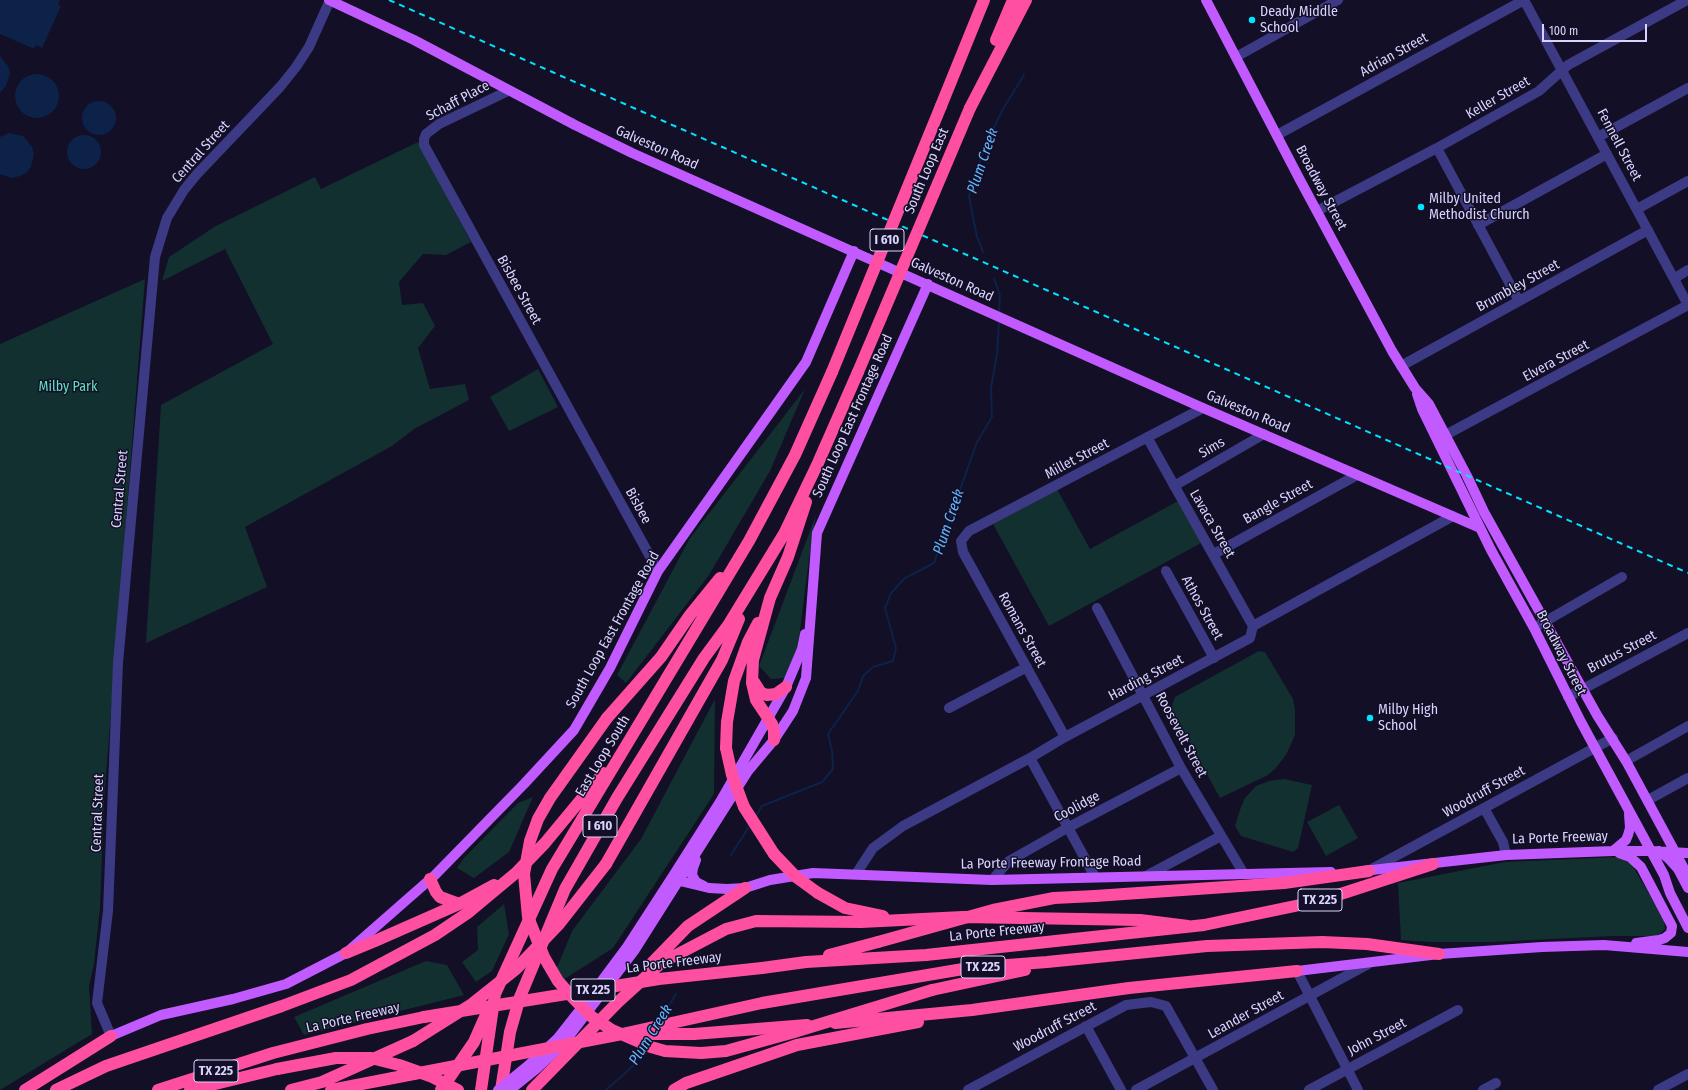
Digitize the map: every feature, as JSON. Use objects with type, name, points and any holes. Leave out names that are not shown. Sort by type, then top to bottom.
[{"type":"highway","points":[[971,25],[974,0]]},
{"type":"highway","name":"South Loop East","points":[[795,455],[832,372],[941,106],[971,25],[984,0]]},
{"type":"highway","points":[[1001,37],[1013,0]]},
{"type":"highway","points":[[1001,37],[1026,0]]},
{"type":"highway","name":"South Loop East","points":[[818,463],[1001,37]]},
{"type":"highway","name":"East Loop South","points":[[481,1090],[495,994],[552,869],[749,541],[795,455]]},
{"type":"highway","points":[[818,463],[788,557],[748,642],[734,681],[727,722],[726,748],[732,775],[744,807],[756,829],[774,854],[796,877],[818,894],[845,908],[874,915],[916,919]]},
{"type":"highway","name":"I 610","points":[[501,1090],[510,1032],[520,997],[565,889],[617,798],[704,658],[730,624],[784,534],[818,463]]},
{"type":"highway","points":[[749,541],[690,615],[661,657],[607,718],[550,798],[538,819],[530,841],[524,874],[528,917],[544,957],[558,981],[592,1017],[612,1030],[651,1047],[665,1051],[701,1053],[726,1051],[932,990],[1022,971],[1047,962]]},
{"type":"highway","points":[[291,1090],[322,1082],[413,1041],[472,1004],[516,969],[559,924],[606,864],[722,660],[753,586]]},
{"type":"highway","points":[[770,598],[753,660],[752,679],[756,700],[772,724],[774,740]]},
{"type":"highway","points":[[752,679],[764,695],[776,694],[786,687]]},
{"type":"highway","points":[[56,1090],[106,1066],[275,1008],[351,980],[441,931],[469,912],[518,872],[545,844],[630,739]]},
{"type":"highway","name":"La Porte Freeway","points":[[158,1090],[273,1053],[367,1029],[424,1017],[659,979],[806,962],[926,955],[1204,924],[1319,901],[1433,864]]},
{"type":"highway","points":[[806,962],[993,910],[1054,898],[1284,883],[1369,871]]},
{"type":"highway","points":[[346,952],[375,941],[459,904],[518,872]]},
{"type":"highway","points":[[430,879],[440,897],[459,904]]},
{"type":"highway","points":[[618,1002],[653,962],[688,926],[745,888]]},
{"type":"highway","points":[[535,1086],[618,1002],[661,963],[726,929],[756,921],[861,922],[963,917],[1140,920],[1188,926]]},
{"type":"highway","name":"TX 225","points":[[331,1090],[622,1034],[762,1003],[969,968],[1047,962],[1207,946],[1322,942],[1367,944],[1439,954]]},
{"type":"highway","points":[[622,1034],[694,1034],[972,1010],[1129,988],[1297,971]]},
{"type":"highway","points":[[441,1090],[474,1042],[495,994]]},
{"type":"highway","points":[[674,1090],[686,1083],[797,1045],[972,1010]]},
{"type":"highway","points":[[25,1090],[111,1036]]},
{"type":"highway","points":[[190,1090],[277,1069],[336,1058],[371,1058],[399,1065],[430,1076],[458,1090]]},
{"type":"main road","name":"Galveston Road","points":[[330,0],[414,40],[575,125],[632,153],[991,312],[1203,408],[1357,475],[1453,516],[1475,517],[1480,528]]},
{"type":"main road","name":"Broadway Street","points":[[1206,0],[1317,211],[1401,366],[1415,388],[1429,404],[1464,496],[1475,517],[1546,621],[1597,715],[1626,760],[1688,876]]},
{"type":"main road","name":"South Loop East Frontage Road","points":[[346,952],[430,879],[514,795],[574,730],[610,668],[658,571],[806,362],[854,251]]},
{"type":"main road","name":"South Loop East Frontage Road","points":[[510,1090],[557,1039],[583,1006],[702,845],[748,771],[774,740],[793,711],[806,678],[817,533],[928,284]]},
{"type":"main road","name":"Broadway Street","points":[[1441,438],[1468,476],[1475,517]]},
{"type":"main road","points":[[1453,516],[1462,504],[1464,496]]},
{"type":"main road","name":"Broadway Street","points":[[1480,528],[1534,628],[1594,748],[1629,811],[1655,851],[1670,893],[1688,928]]},
{"type":"main road","name":"South Loop East Frontage Road","points":[[676,879],[786,687],[802,649],[810,611]]},
{"type":"main road","points":[[1613,851],[1626,840],[1628,835],[1630,828],[1629,811]]},
{"type":"main road","points":[[702,845],[692,868],[692,876],[696,882],[709,888]]},
{"type":"main road","points":[[1297,971],[1368,964],[1439,954],[1542,946],[1604,945],[1659,940],[1671,933],[1672,926],[1642,867],[1630,857],[1613,851]]},
{"type":"main road","name":"La Porte Freeway","points":[[1433,864],[1506,855],[1613,851],[1688,853]]},
{"type":"main road","points":[[1655,851],[1668,858],[1678,869],[1688,888]]},
{"type":"main road","name":"La Porte Freeway Frontage Road","points":[[676,879],[709,888],[745,888],[798,874],[813,873],[992,880],[1369,871],[1433,864]]},
{"type":"main road","points":[[1664,875],[1688,915]]},
{"type":"main road","points":[[1604,945],[1688,952]]},
{"type":"main road","points":[[111,1036],[161,1015],[233,1000],[286,984],[346,952]]},
{"type":"main road","name":"South Loop East Frontage Road","points":[[498,1090],[533,1066]]},
{"type":"street","name":"Central Street","points":[[111,1036],[97,1003],[108,911],[118,663],[155,256],[167,218],[184,190],[197,174],[280,87],[296,67],[309,47],[330,0]]},
{"type":"street","points":[[1236,57],[1338,0]]},
{"type":"street","name":"Fennell Street","points":[[1524,0],[1675,278],[1688,305]]},
{"type":"street","name":"Adrian Street","points":[[1277,135],[1524,0]]},
{"type":"street","name":"Keller Street","points":[[1317,211],[1539,92],[1568,65],[1687,0]]},
{"type":"street","points":[[1598,137],[1688,88]]},
{"type":"street","name":"Schaff Place","points":[[424,139],[426,134],[439,124],[508,90]]},
{"type":"street","name":"Bisbee Street","points":[[424,139],[424,145],[427,153],[594,454]]},
{"type":"street","points":[[1437,148],[1519,301]]},
{"type":"street","points":[[1478,225],[1607,154]]},
{"type":"street","points":[[1637,209],[1688,181]]},
{"type":"street","name":"Brumbley Street","points":[[1401,366],[1648,230]]},
{"type":"street","points":[[1675,278],[1688,270]]},
{"type":"street","name":"Elvera Street","points":[[1441,438],[1688,305]]},
{"type":"street","name":"Millet Street","points":[[965,536],[969,531],[1203,408]]},
{"type":"street","name":"Sims","points":[[1174,486],[1264,434]]},
{"type":"street","name":"Lavaca Street","points":[[1147,437],[1214,554],[1253,626]]},
{"type":"street","name":"Bisbee","points":[[594,454],[658,571]]},
{"type":"street","name":"Bangle Street","points":[[1214,554],[1357,475]]},
{"type":"street","name":"Harding Street","points":[[856,874],[873,848],[903,826],[1250,638],[1253,626],[1453,516]]},
{"type":"street","name":"Romans Street","points":[[965,536],[961,541],[963,552],[1065,737]]},
{"type":"street","name":"Athos Street","points":[[1166,571],[1214,658]]},
{"type":"street","points":[[1534,628],[1622,577]]},
{"type":"street","name":"Roosevelt Street","points":[[1098,608],[1181,768],[1244,874]]},
{"type":"street","name":"Brutus Street","points":[[1568,697],[1688,633]]},
{"type":"street","points":[[949,708],[1027,667]]},
{"type":"street","points":[[1626,760],[1688,726]]},
{"type":"street","name":"Woodruff Street","points":[[1369,871],[1613,738]]},
{"type":"street","points":[[1030,758],[1095,877]]},
{"type":"street","name":"Coolidge","points":[[992,880],[1009,861],[1069,827],[1181,768]]},
{"type":"street","points":[[1648,800],[1688,778]]},
{"type":"street","points":[[1484,808],[1503,842],[1506,855]]},
{"type":"street","points":[[1146,876],[1221,836]]},
{"type":"street","name":"Leander Street","points":[[1136,1090],[1368,964]]},
{"type":"street","points":[[1297,971],[1358,1090]]},
{"type":"street","name":"Woodruff Street","points":[[972,1089],[1126,1005],[1151,1002],[1166,1006],[1196,1058]]},
{"type":"street","name":"John Street","points":[[1309,1090],[1458,1010]]},
{"type":"street","points":[[1086,1026],[1121,1090]]},
{"type":"street","points":[[1196,1058],[1213,1090]]},
{"type":"street","points":[[1658,1090],[1688,1074]]},
{"type":"street","points":[[1483,1090],[1496,1083]]},
{"type":"green space","points":[[418,142],[471,242],[446,255],[423,254],[399,282],[402,305],[423,303],[435,326],[418,348],[430,389],[465,384],[469,400],[414,429],[392,446],[245,527],[267,587],[146,643],[161,405],[273,344],[225,249],[162,281],[169,257],[214,227],[315,177],[321,189]]},
{"type":"green space","name":"Milby Park","points":[[145,279],[104,801],[100,908],[94,964],[89,986],[92,1034],[0,1090],[0,344]]},
{"type":"green space","points":[[538,369],[558,407],[509,431],[490,397]]},
{"type":"green space","points":[[805,389],[770,471],[709,575],[626,683],[617,675],[690,538]]},
{"type":"green space","points":[[1057,489],[1090,549],[1178,501],[1201,543],[1049,626],[993,524]]},
{"type":"green space","points":[[816,515],[798,646],[785,678],[771,679],[759,666]]},
{"type":"green space","points":[[1259,651],[1265,652],[1293,699],[1295,710],[1295,735],[1286,755],[1268,775],[1220,798],[1171,709],[1175,697]]},
{"type":"green space","points":[[715,699],[714,794],[613,948],[560,982],[556,970],[572,931],[641,839]]},
{"type":"green space","points":[[1284,779],[1312,785],[1298,848],[1293,852],[1241,836],[1235,826],[1245,798],[1256,786],[1269,781]]},
{"type":"green space","points":[[533,797],[509,852],[474,878],[457,868],[463,859],[518,803]]},
{"type":"green space","points":[[1339,805],[1358,838],[1326,856],[1307,822]]},
{"type":"green space","points":[[1619,857],[1632,865],[1664,919],[1665,929],[1657,936],[1613,936],[1489,942],[1431,942],[1401,940],[1398,883],[1505,862]]},
{"type":"green space","points":[[504,904],[509,934],[492,971],[476,982],[462,962],[478,950],[477,927]]},
{"type":"green space","points":[[426,961],[447,965],[464,995],[304,1035],[294,1017]]},
{"type":"water","points":[[0,0],[60,0],[58,4],[61,6],[42,48],[36,45],[34,49],[0,34]]},
{"type":"water","points":[[0,56],[8,66],[10,73],[6,86],[0,93]]},
{"type":"water","points":[[33,74],[41,74],[53,80],[59,92],[59,100],[53,112],[41,118],[33,118],[21,112],[15,100],[15,92],[21,80]]},
{"type":"water","points":[[96,101],[102,101],[111,106],[115,112],[115,124],[111,130],[102,135],[96,135],[87,130],[82,121],[82,115],[87,106]]},
{"type":"water","points":[[9,133],[23,136],[32,147],[34,154],[31,167],[26,173],[12,178],[0,174],[0,137]]},
{"type":"water","points":[[81,135],[87,135],[96,140],[100,146],[100,158],[96,164],[87,169],[81,169],[72,164],[67,155],[67,149],[72,140]]},
{"type":"waterway","name":"Plum Creek","points":[[983,252],[977,237],[969,196],[984,148],[1003,109],[1024,75]]},
{"type":"waterway","name":"Plum Creek","points":[[994,279],[1000,295],[999,313]]},
{"type":"waterway","name":"Plum Creek","points":[[756,816],[762,806],[822,782],[833,769],[832,751],[828,734],[858,691],[863,676],[873,667],[893,661],[896,648],[885,608],[891,593],[905,578],[934,563],[977,442],[992,417],[991,388],[997,354],[999,321]]},
{"type":"waterway","name":"Plum Creek","points":[[731,855],[750,825]]},
{"type":"waterway","name":"Plum Creek","points":[[660,1020],[676,994]]},
{"type":"waterway","name":"Plum Creek","points":[[606,1090],[633,1066],[644,1048]]},
{"type":"railway","points":[[389,0],[1688,573]]},
{"type":"place","name":"Deady Middle School","points":[[1252,20]]},
{"type":"place","name":"Milby United Methodist Church","points":[[1421,207]]},
{"type":"place","name":"Milby High School","points":[[1370,718]]}]
